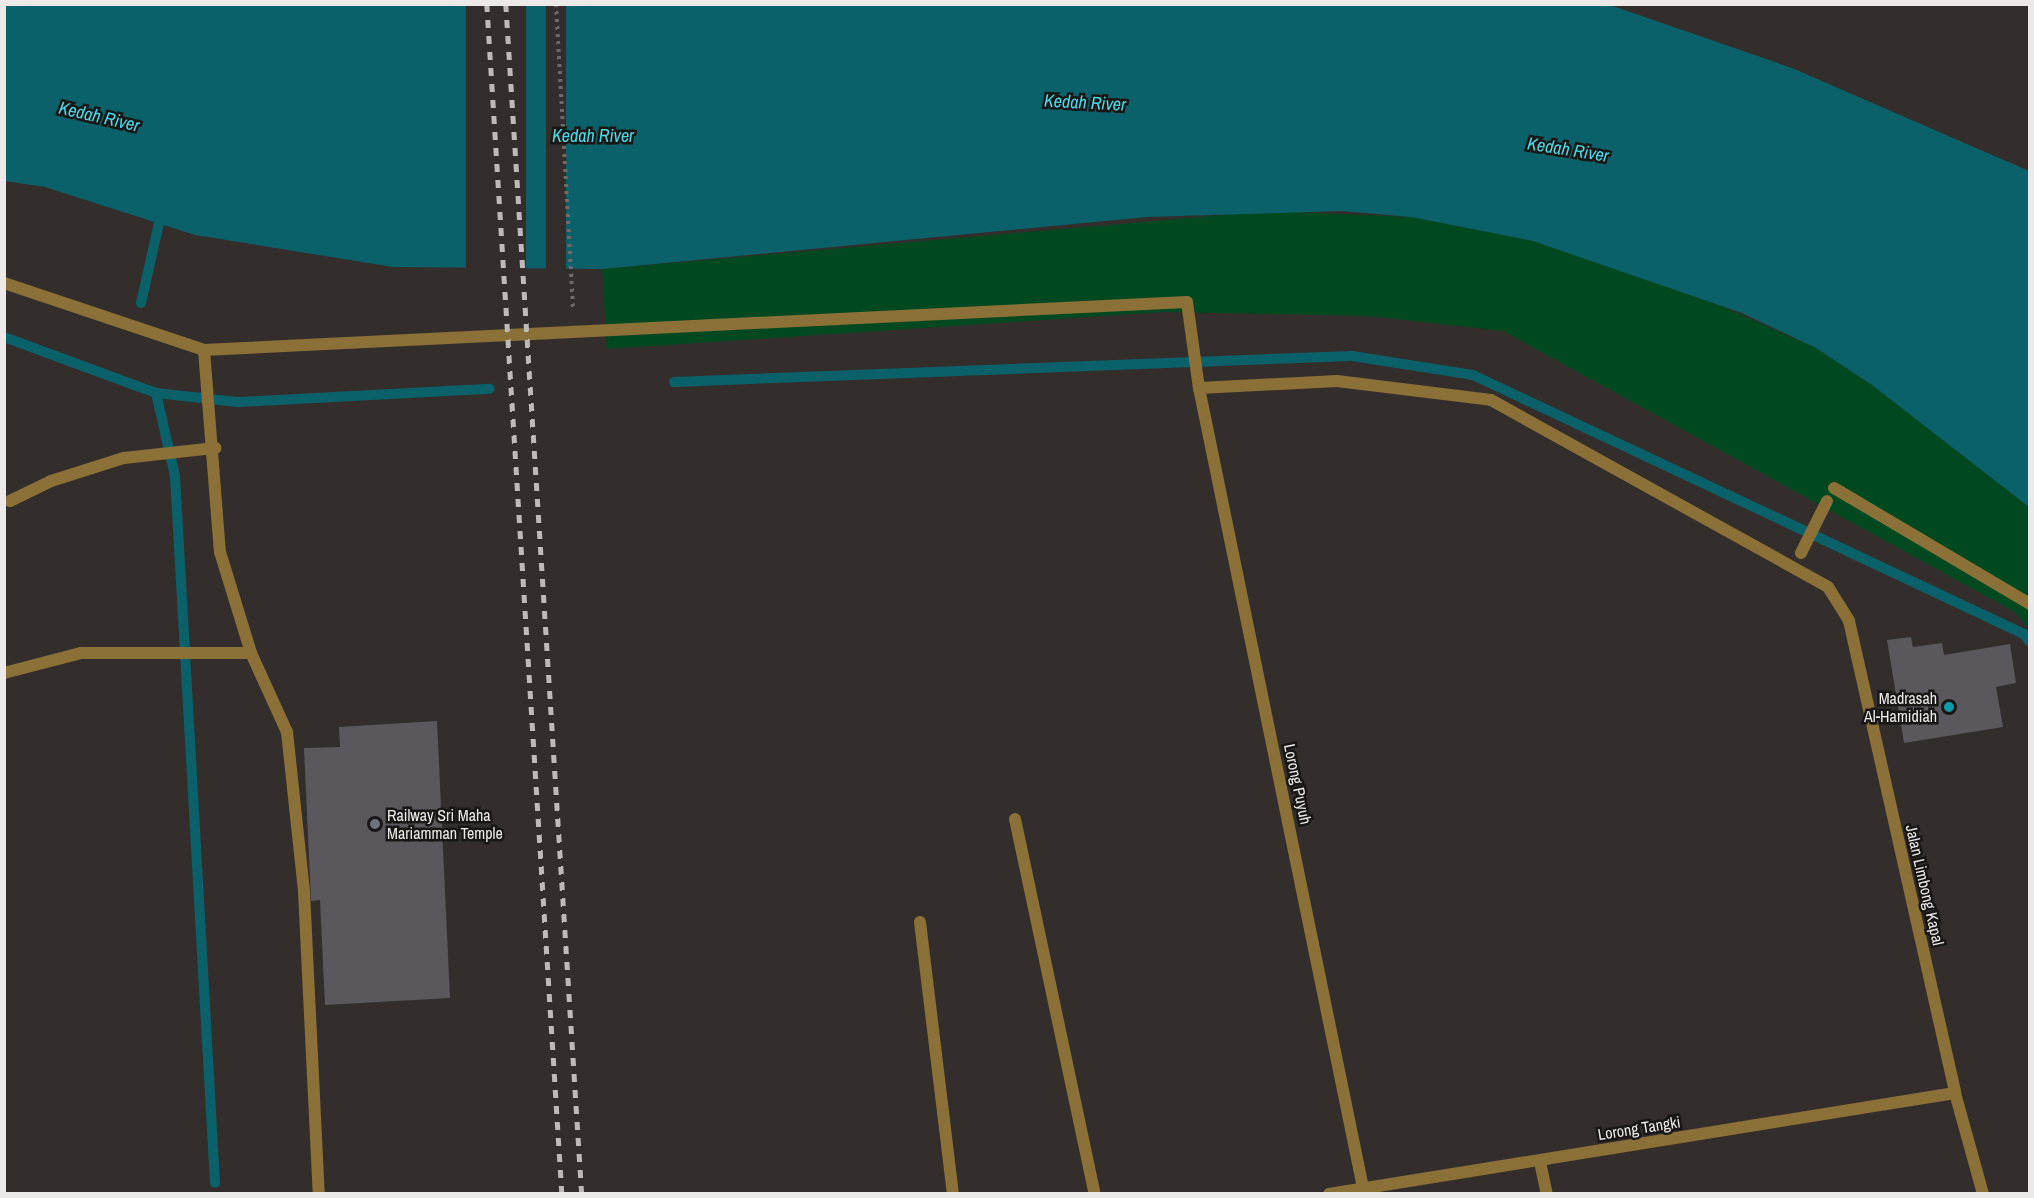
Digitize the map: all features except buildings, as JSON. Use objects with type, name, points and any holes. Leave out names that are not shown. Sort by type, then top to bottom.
[{"type":"street","points":[[4,283],[204,350],[215,448],[220,552],[251,653],[287,732],[304,892],[319,1194]]},
{"type":"street","name":"Lorong Puyuh","points":[[204,350],[1188,302],[1199,388],[1363,1188]]},
{"type":"street","name":"Jalan Limbong Kapal","points":[[1199,388],[1337,381],[1491,400],[1828,587],[1849,621],[1955,1093],[1983,1194]]},
{"type":"street","points":[[10,501],[86,468],[153,455],[215,448]]},
{"type":"street","points":[[1834,488],[2030,604]]},
{"type":"street","points":[[1801,552],[1827,501]]},
{"type":"street","points":[[4,673],[81,653],[251,653]]},
{"type":"street","points":[[1015,819],[1095,1194]]},
{"type":"street","points":[[920,922],[953,1194]]},
{"type":"street","name":"Lorong Tangki","points":[[1329,1194],[1540,1162],[1955,1093]]},
{"type":"street","points":[[1540,1162],[1547,1194]]},
{"type":"path","points":[[556,4],[572,280]]},
{"type":"green space","points":[[1268,211],[1411,217],[1533,241],[1680,288],[1816,348],[1872,385],[2029,507],[2029,629],[2015,612],[1503,331],[1369,316],[1164,312],[607,349],[602,269]]},
{"type":"water","name":"Kedah River","points":[[4,5],[1610,5],[1792,68],[2029,171],[2029,507],[1872,385],[1816,348],[1742,313],[1533,241],[1411,217],[1342,211],[1147,217],[602,269],[393,267],[195,235],[45,187],[5,181]]},
{"type":"pier","points":[[466,5],[526,5],[526,270],[466,270]]},
{"type":"pier","points":[[546,5],[566,5],[566,271],[546,271]]},
{"type":"waterway","points":[[141,303],[162,210]]},
{"type":"waterway","points":[[4,337],[156,393],[238,402],[490,389]]},
{"type":"waterway","points":[[674,382],[1352,356],[1473,375],[2024,634],[2030,642]]},
{"type":"waterway","points":[[156,393],[175,476],[215,1183]]},
{"type":"railway","points":[[487,4],[562,1194]]},
{"type":"railway","points":[[506,4],[582,1194]]},
{"type":"place","name":"Madrasah Al-Hamidiah","points":[[1949,707]]},
{"type":"place","name":"Railway Sri Maha Mariamman Temple","points":[[375,824]]}]
